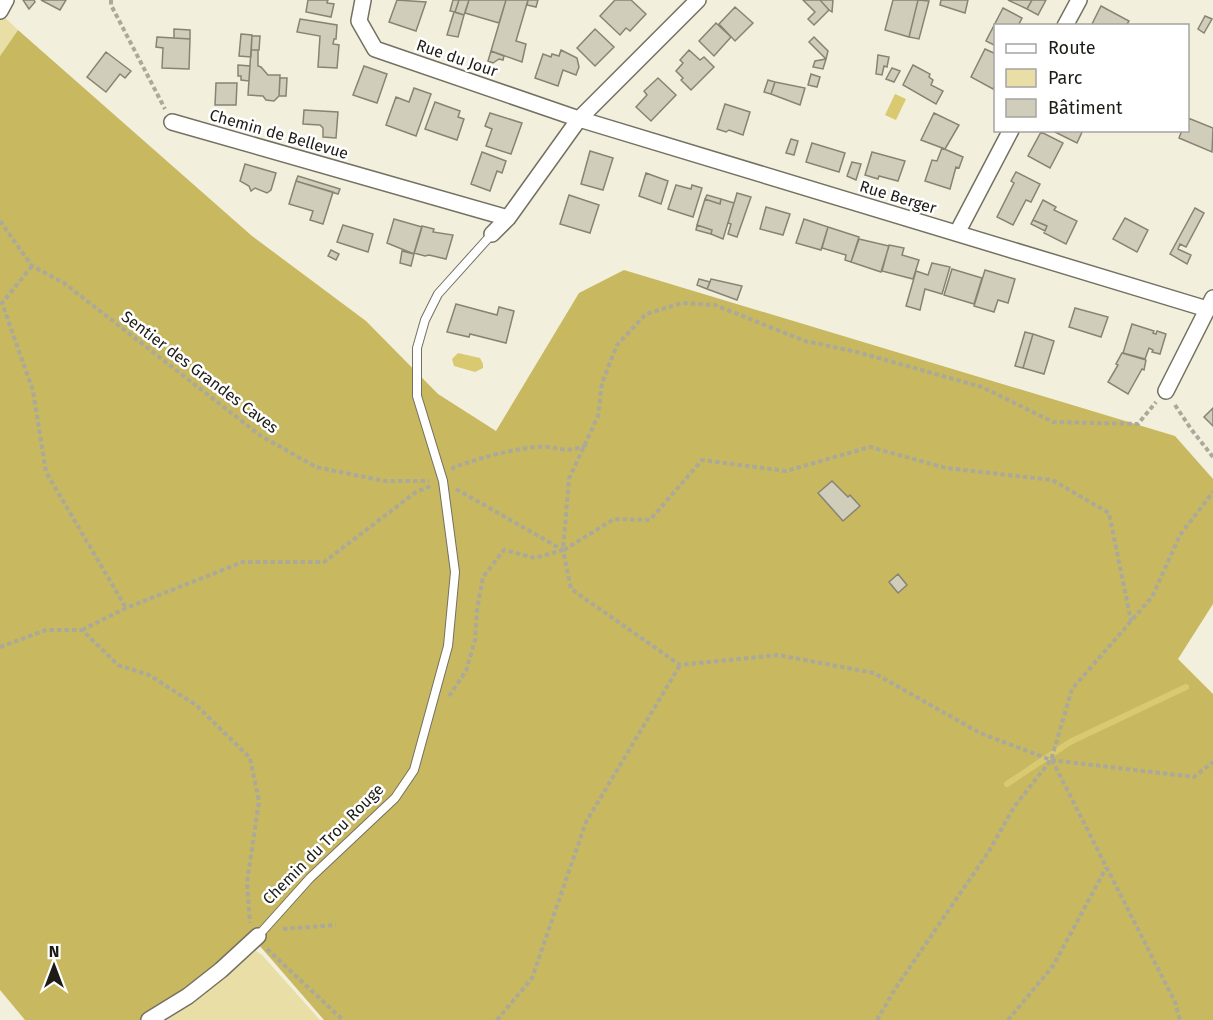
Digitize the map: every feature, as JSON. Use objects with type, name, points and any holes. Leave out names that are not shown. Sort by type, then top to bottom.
[{"type":"street","points":[[0,11],[6,0]]},
{"type":"street","name":"Rue du Jour","points":[[363,0],[359,21],[375,49],[579,119]]},
{"type":"street","name":"Chemin du Trou Rouge","points":[[492,234],[508,218],[579,119],[698,0]]},
{"type":"street","points":[[1066,24],[1079,0]]},
{"type":"street","name":"Rue Berger","points":[[579,119],[957,233],[1210,303]]},
{"type":"street","name":"Chemin de Bellevue","points":[[171,122],[508,218]]},
{"type":"street","points":[[957,233],[1010,132]]},
{"type":"street","points":[[1166,391],[1210,303]]},
{"type":"street","points":[[149,1020],[196,989],[259,935]]},
{"type":"lane","name":"Chemin du Trou Rouge","points":[[259,935],[310,878],[395,798],[414,770],[448,646],[454,572],[443,482],[417,396],[417,348],[425,320],[438,294],[492,234]]},
{"type":"path","points":[[111,0],[111,5],[171,122]]},
{"type":"path","name":"Sentier des Grandes Caves","points":[[0,221],[32,266],[64,283],[261,436],[316,467],[384,481],[443,482]]},
{"type":"path","points":[[32,266],[2,303],[33,391],[46,472],[126,608]]},
{"type":"path","points":[[1213,457],[1166,391],[1138,424],[1053,422],[982,387],[857,352],[805,341],[715,304],[682,303],[646,314],[617,345],[602,383],[598,416],[569,479],[563,550],[570,589],[680,665],[778,655],[874,673],[980,733],[1051,760],[1194,777],[1213,762]]},
{"type":"path","points":[[0,647],[46,630],[82,630],[126,608],[243,562],[324,562],[416,492],[443,482],[454,467],[496,453],[539,447],[574,451],[586,445]]},
{"type":"path","points":[[446,700],[466,671],[475,640],[483,577],[504,550],[535,558],[563,550],[614,519],[650,520],[702,460],[786,471],[870,447],[946,468],[1052,480],[1109,513],[1131,621]]},
{"type":"path","points":[[443,482],[563,550]]},
{"type":"path","points":[[877,1020],[1014,807],[1051,760],[1072,689],[1152,597],[1180,535],[1213,492]]},
{"type":"path","points":[[82,630],[118,665],[149,675],[196,705],[250,758],[259,801],[247,883],[251,931],[259,935],[343,1020]]},
{"type":"path","points":[[497,1020],[532,978],[586,822],[680,665]]},
{"type":"path","points":[[1051,760],[1175,1002],[1180,1020]]},
{"type":"path","points":[[1008,1020],[1053,966],[1106,868]]},
{"type":"path","points":[[259,935],[336,925]]},
{"type":"green space","points":[[0,13],[18,30],[0,56]]},
{"type":"green space","points":[[252,948],[262,955],[320,1020],[167,1020]]},
{"type":"shaded area","points":[[18,30],[252,236],[366,321],[438,394],[496,431],[579,293],[624,270],[1175,436],[1213,479],[1213,604],[1178,659],[1213,694],[1213,1020],[324,1020],[253,938],[140,1020],[25,1020],[0,990],[0,56]]},
{"type":"shaded area","points":[[895,94],[906,99],[896,120],[885,115]]},
{"type":"shaded area","points":[[458,353],[480,358],[483,368],[475,372],[454,366],[452,359]]},
{"type":"building","points":[[23,0],[34,0],[35,2],[29,9]]},
{"type":"building","points":[[41,0],[66,0],[60,10]]},
{"type":"building","points":[[308,0],[328,0],[327,3],[334,4],[331,17],[306,12]]},
{"type":"building","points":[[397,0],[426,2],[416,31],[389,22]]},
{"type":"building","points":[[453,0],[459,0],[455,12],[450,11]]},
{"type":"building","points":[[459,0],[469,0],[464,15],[455,12]]},
{"type":"building","points":[[469,0],[506,0],[499,23],[465,13]]},
{"type":"building","points":[[506,0],[528,0],[516,41],[526,44],[522,62],[491,51]]},
{"type":"building","points":[[528,0],[538,0],[536,7],[527,5]]},
{"type":"building","points":[[615,0],[631,0],[646,14],[630,31],[626,28],[620,35],[600,16]]},
{"type":"building","points":[[803,0],[820,0],[829,10],[814,25],[808,19],[815,12]]},
{"type":"building","points":[[820,0],[833,0],[832,12],[829,10]]},
{"type":"building","points":[[893,0],[918,0],[909,37],[885,30]]},
{"type":"building","points":[[918,0],[929,1],[919,39],[909,37]]},
{"type":"building","points":[[941,0],[968,0],[965,13],[940,5]]},
{"type":"building","points":[[1008,0],[1032,0],[1027,9]]},
{"type":"building","points":[[1032,0],[1046,0],[1038,15],[1027,9]]},
{"type":"building","points":[[1101,6],[1129,21],[1127,24],[1092,24]]},
{"type":"building","points":[[735,7],[753,23],[735,41],[719,24]]},
{"type":"building","points":[[1003,8],[1022,18],[1019,24],[995,24]]},
{"type":"building","points":[[454,12],[464,15],[458,37],[447,35]]},
{"type":"building","points":[[1205,16],[1212,19],[1204,33],[1198,29]]},
{"type":"building","points":[[300,19],[337,25],[336,39],[333,44],[339,45],[337,68],[318,67],[320,36],[297,32]]},
{"type":"building","points":[[716,23],[731,37],[714,56],[699,41]]},
{"type":"building","points":[[994,25],[994,45],[986,41]]},
{"type":"building","points":[[174,29],[190,30],[190,39],[174,38]]},
{"type":"building","points":[[595,29],[614,47],[595,66],[577,48]]},
{"type":"building","points":[[241,34],[252,35],[251,57],[239,56]]},
{"type":"building","points":[[252,36],[260,36],[259,50],[251,50]]},
{"type":"building","points":[[157,37],[190,39],[189,69],[162,68],[163,48],[156,47]]},
{"type":"building","points":[[814,37],[828,51],[826,59],[809,42]]},
{"type":"building","points":[[985,49],[994,53],[993,89],[971,77]]},
{"type":"building","points":[[251,50],[258,50],[258,66],[268,75],[280,75],[279,96],[274,101],[266,100],[263,96],[248,95]]},
{"type":"building","points":[[561,50],[577,58],[579,67],[576,75],[563,70],[558,86],[535,78],[543,54],[551,57],[552,54],[559,56]]},
{"type":"building","points":[[689,50],[700,60],[704,57],[714,67],[691,90],[676,71],[683,63],[680,60]]},
{"type":"building","points":[[491,51],[504,56],[503,60],[499,59],[493,63],[488,61]]},
{"type":"building","points":[[106,52],[131,71],[125,78],[120,74],[106,92],[87,77]]},
{"type":"building","points":[[878,55],[889,57],[882,75],[876,74]]},
{"type":"building","points":[[826,59],[823,69],[813,67],[815,61]]},
{"type":"building","points":[[238,65],[250,66],[249,81],[241,80],[241,76],[238,76]]},
{"type":"building","points":[[913,65],[930,74],[929,77],[933,80],[931,85],[943,91],[936,104],[903,85]]},
{"type":"building","points":[[364,66],[387,74],[377,103],[353,95]]},
{"type":"building","points":[[892,68],[900,71],[894,82],[886,79]]},
{"type":"building","points":[[811,74],[820,77],[817,87],[808,85]]},
{"type":"building","points":[[280,78],[287,78],[286,96],[279,96]]},
{"type":"building","points":[[658,78],[676,95],[651,121],[636,107],[647,95],[644,91]]},
{"type":"building","points":[[768,80],[775,82],[771,94],[764,92]]},
{"type":"building","points":[[775,82],[805,88],[800,105],[771,94]]},
{"type":"building","points":[[216,83],[237,83],[236,105],[215,105]]},
{"type":"building","points":[[414,88],[431,94],[416,136],[386,125],[396,97],[409,102]]},
{"type":"building","points":[[435,102],[460,111],[458,117],[464,119],[457,140],[425,129]]},
{"type":"building","points":[[725,104],[750,112],[743,135],[717,129]]},
{"type":"building","points":[[304,110],[338,112],[336,138],[323,137],[323,128],[320,125],[303,124]]},
{"type":"building","points":[[490,113],[522,123],[511,154],[486,146],[492,129],[485,126]]},
{"type":"building","points":[[934,113],[959,125],[945,149],[921,140]]},
{"type":"building","points":[[1189,118],[1213,128],[1212,152],[1179,138],[1181,132],[1189,132]]},
{"type":"building","points":[[1041,132],[1063,143],[1050,168],[1028,156]]},
{"type":"building","points":[[1055,132],[1082,132],[1077,143]]},
{"type":"building","points":[[791,139],[798,141],[794,155],[786,153]]},
{"type":"building","points":[[812,143],[845,153],[839,172],[806,162]]},
{"type":"building","points":[[942,148],[963,157],[959,168],[956,167],[950,189],[925,181],[932,160],[937,161]]},
{"type":"building","points":[[590,151],[613,158],[603,190],[581,184]]},
{"type":"building","points":[[482,152],[506,161],[502,173],[497,171],[490,191],[471,184]]},
{"type":"building","points":[[872,152],[905,161],[898,181],[865,175]]},
{"type":"building","points":[[852,162],[861,164],[856,180],[847,176]]},
{"type":"building","points":[[245,164],[276,173],[271,190],[267,193],[255,188],[251,191],[249,186],[240,181]]},
{"type":"building","points":[[1016,172],[1040,184],[1031,202],[1026,200],[1013,225],[997,217],[1014,183],[1011,181]]},
{"type":"building","points":[[646,173],[668,181],[661,204],[639,196]]},
{"type":"building","points":[[298,176],[340,189],[338,194],[296,181]]},
{"type":"building","points":[[296,181],[333,192],[323,224],[310,220],[313,211],[289,204]]},
{"type":"building","points":[[676,185],[691,189],[692,185],[702,188],[693,217],[668,209]]},
{"type":"building","points":[[737,193],[751,197],[737,237],[728,234],[731,224],[728,223]]},
{"type":"building","points":[[569,195],[599,205],[590,233],[560,224]]},
{"type":"building","points":[[707,195],[721,199],[720,204],[705,199]]},
{"type":"building","points":[[705,199],[720,204],[721,199],[734,203],[723,239],[711,234],[712,230],[697,225]]},
{"type":"building","points":[[1043,200],[1056,207],[1054,210],[1077,221],[1066,244],[1044,233],[1047,226],[1033,220]]},
{"type":"building","points":[[766,207],[790,214],[783,235],[760,229]]},
{"type":"building","points":[[1195,208],[1204,213],[1186,247],[1180,244],[1178,249],[1191,255],[1187,264],[1170,254]]},
{"type":"building","points":[[1125,218],[1148,230],[1137,252],[1113,239]]},
{"type":"building","points":[[394,219],[422,227],[414,254],[387,243]]},
{"type":"building","points":[[804,219],[828,227],[821,250],[796,243]]},
{"type":"building","points":[[1033,220],[1047,226],[1045,231],[1031,224]]},
{"type":"building","points":[[343,225],[373,234],[368,252],[337,242]]},
{"type":"building","points":[[697,225],[712,230],[711,234],[696,230]]},
{"type":"building","points":[[422,226],[434,229],[433,232],[453,235],[446,259],[414,253]]},
{"type":"building","points":[[828,227],[859,237],[851,262],[845,260],[846,255],[822,248]]},
{"type":"building","points":[[859,239],[889,246],[881,272],[851,262]]},
{"type":"building","points":[[889,245],[904,248],[902,255],[919,260],[913,279],[882,271]]},
{"type":"building","points":[[331,250],[339,254],[336,260],[328,256]]},
{"type":"building","points":[[402,251],[414,254],[411,266],[400,263]]},
{"type":"building","points":[[932,263],[950,267],[942,294],[925,289],[920,310],[906,306],[916,271],[928,275]]},
{"type":"building","points":[[952,269],[982,278],[974,304],[944,295]]},
{"type":"building","points":[[985,270],[1015,279],[1008,303],[998,300],[994,312],[974,306]]},
{"type":"building","points":[[699,279],[710,282],[707,289],[697,285]]},
{"type":"building","points":[[711,279],[742,286],[737,300],[707,289]]},
{"type":"building","points":[[456,304],[497,315],[499,307],[514,311],[506,343],[470,334],[469,337],[447,332]]},
{"type":"building","points":[[1075,308],[1108,317],[1101,337],[1069,327]]},
{"type":"building","points":[[1132,324],[1154,331],[1153,333],[1156,334],[1157,331],[1166,334],[1160,354],[1152,352],[1153,350],[1149,348],[1145,359],[1123,353]]},
{"type":"building","points":[[1025,332],[1033,334],[1023,368],[1015,366]]},
{"type":"building","points":[[1033,334],[1054,341],[1044,374],[1023,368]]},
{"type":"building","points":[[1122,353],[1146,360],[1144,370],[1142,369],[1128,394],[1108,382]]},
{"type":"building","points":[[1213,408],[1213,426],[1204,417]]},
{"type":"building","points":[[832,481],[860,506],[843,521],[818,493]]},
{"type":"building","points":[[898,574],[907,585],[898,593],[889,582]]},
{"type":"waterway","points":[[1007,784],[1070,742],[1186,687]]}]
